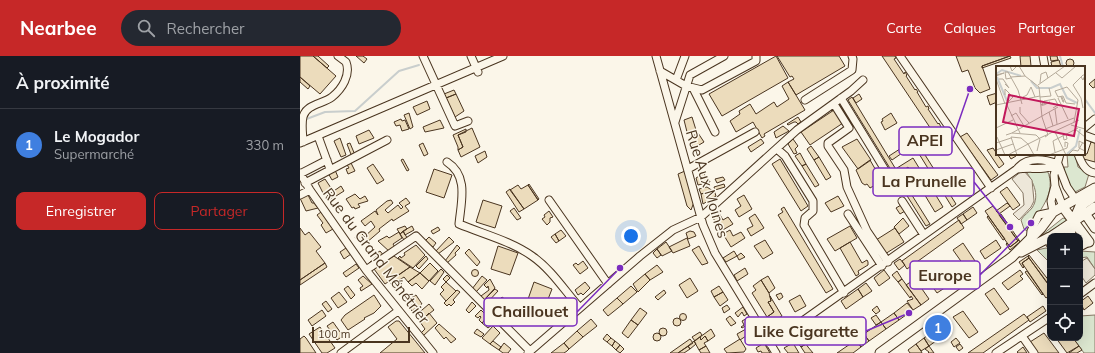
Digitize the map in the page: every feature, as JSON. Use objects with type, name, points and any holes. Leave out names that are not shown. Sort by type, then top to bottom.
[{"type":"main road","points":[[1059,233],[1073,222],[1082,203],[1095,188]]},
{"type":"main road","points":[[880,353],[1012,257],[1030,240],[1053,212],[1064,207],[1082,203],[1095,196]]},
{"type":"main road","points":[[1082,203],[1095,206]]},
{"type":"main road","points":[[1082,203],[1095,228]]},
{"type":"main road","points":[[1064,207],[1088,243]]},
{"type":"main road","points":[[1012,257],[1047,242]]},
{"type":"street","points":[[338,56],[346,62],[348,72],[347,78],[332,97],[311,106],[303,119],[301,143],[436,85],[477,70],[503,56]]},
{"type":"street","points":[[423,56],[455,126],[468,121]]},
{"type":"street","points":[[471,56],[477,70]]},
{"type":"street","name":"Rue Aux Moines","points":[[656,56],[701,217],[715,253],[776,353]]},
{"type":"street","points":[[676,80],[685,56]]},
{"type":"street","points":[[675,122],[690,87],[690,75],[724,56]]},
{"type":"street","points":[[660,71],[690,87],[702,90],[756,61],[756,56]]},
{"type":"street","points":[[805,100],[852,70],[852,56]]},
{"type":"street","points":[[900,56],[990,188]]},
{"type":"street","points":[[1043,56],[1045,66]]},
{"type":"street","points":[[366,270],[416,236],[529,352],[673,230],[701,217],[797,130],[834,104],[863,80]]},
{"type":"street","points":[[690,87],[715,132]]},
{"type":"street","points":[[841,98],[893,183]]},
{"type":"street","points":[[834,104],[849,128],[828,143],[828,146],[844,170],[847,187],[867,231],[888,262]]},
{"type":"street","points":[[1085,127],[1093,120]]},
{"type":"street","points":[[688,169],[755,132]]},
{"type":"street","points":[[1085,135],[1095,139]]},
{"type":"street","points":[[318,136],[330,169]]},
{"type":"street","points":[[305,183],[387,140]]},
{"type":"street","points":[[776,149],[785,156],[813,201],[813,211],[805,218],[804,225],[844,293]]},
{"type":"street","points":[[1060,155],[1054,175],[1055,186],[1064,207]]},
{"type":"street","points":[[1078,155],[1082,164],[1091,172],[1095,173]]},
{"type":"street","points":[[300,174],[327,160]]},
{"type":"street","points":[[447,162],[455,167],[463,184],[459,224],[513,246],[532,256],[547,269],[580,308]]},
{"type":"street","points":[[770,344],[888,262],[1017,169],[1032,167],[1049,169],[1058,164]]},
{"type":"street","points":[[1058,164],[1067,187],[1082,203]]},
{"type":"street","name":"Rue du Grand Ménétrier","points":[[300,174],[366,270],[433,353]]},
{"type":"street","points":[[1053,212],[1051,201],[1055,186]]},
{"type":"street","points":[[300,195],[310,190]]},
{"type":"street","points":[[549,200],[608,284]]},
{"type":"street","points":[[902,201],[924,235]]},
{"type":"street","points":[[848,214],[882,266]]},
{"type":"street","points":[[1069,233],[1072,231],[1073,222]]},
{"type":"street","points":[[1083,292],[1095,284]]},
{"type":"street","points":[[341,353],[398,311]]},
{"type":"street","points":[[997,353],[1047,319]]},
{"type":"street","points":[[1022,336],[1034,353]]},
{"type":"green space","points":[[1067,155],[1075,155],[1078,167],[1089,174],[1085,187],[1075,192],[1072,190],[1066,181],[1064,167],[1068,167]]},
{"type":"green space","points":[[1024,169],[1047,170],[1050,178],[1050,187],[1045,202],[1027,231],[1024,229],[1021,220],[1035,203],[1036,193],[1030,177]]},
{"type":"green space","points":[[1063,218],[1066,219],[1066,222],[1038,238]]},
{"type":"green space","points":[[1047,248],[1047,260],[1037,250]]},
{"type":"green space","points":[[1083,251],[1095,252],[1095,269],[1087,257],[1083,258]]},
{"type":"green space","points":[[1095,315],[1095,353],[1084,353],[1075,341],[1083,341],[1083,316]]},
{"type":"shaded area","points":[[1023,170],[1032,180],[1034,201],[1031,207],[1019,220],[1013,214],[1024,205],[1023,193],[1012,179]]},
{"type":"shaded area","points":[[1087,258],[1095,269],[1095,275],[1086,283],[1083,278],[1083,260]]},
{"type":"building","points":[[300,56],[313,56],[336,76],[320,94],[300,77]]},
{"type":"building","points":[[313,56],[318,56],[329,66],[327,68]]},
{"type":"building","points":[[356,56],[363,56],[367,59],[364,63]]},
{"type":"building","points":[[776,56],[788,78],[722,116],[709,94]]},
{"type":"building","points":[[777,56],[839,56],[845,66],[796,95],[788,82],[794,79],[792,76],[790,77]]},
{"type":"building","points":[[882,56],[895,56],[896,58],[894,59],[904,74],[905,72],[907,75],[906,76],[918,92],[926,107],[928,106],[928,109],[938,124],[939,123],[944,133],[937,138]]},
{"type":"building","points":[[956,56],[1010,56],[982,66],[990,89],[980,93],[975,88],[968,70],[962,72]]},
{"type":"building","points":[[1010,56],[1011,58],[982,68],[982,66]]},
{"type":"building","points":[[1020,56],[1030,56],[1031,66],[1021,66]]},
{"type":"building","points":[[1050,56],[1057,56],[1058,60],[1051,61]]},
{"type":"building","points":[[1068,59],[1072,59],[1074,61],[1073,66],[1066,65],[1066,61]]},
{"type":"building","points":[[1059,60],[1061,66],[1052,66],[1051,62]]},
{"type":"building","points":[[300,77],[310,86],[308,89],[300,82]]},
{"type":"building","points":[[1095,79],[1095,87],[1093,88],[1089,84]]},
{"type":"building","points":[[788,82],[805,110],[764,134],[765,136],[762,138],[753,122],[736,132],[730,121],[740,114],[739,111],[750,104],[756,114],[774,102],[777,107],[789,99],[782,86]]},
{"type":"building","points":[[454,90],[456,94],[446,98],[444,94]]},
{"type":"building","points":[[996,93],[996,102],[990,105],[987,96]]},
{"type":"building","points":[[456,94],[464,111],[455,117],[446,98]]},
{"type":"building","points":[[859,94],[862,99],[856,103],[853,98]]},
{"type":"building","points":[[852,97],[903,181],[899,183],[848,100]]},
{"type":"building","points":[[427,101],[430,109],[417,115],[413,107]]},
{"type":"building","points":[[834,110],[843,123],[810,145],[801,132]]},
{"type":"building","points":[[409,113],[413,127],[410,129],[404,115]]},
{"type":"building","points":[[891,113],[897,123],[885,130],[881,122],[883,121],[882,119]]},
{"type":"building","points":[[692,117],[696,130],[687,132],[684,120]]},
{"type":"building","points":[[798,117],[801,122],[798,124],[794,122],[788,125],[787,124]]},
{"type":"building","points":[[401,119],[402,121],[405,120],[409,129],[402,131],[400,125],[396,126],[394,122]]},
{"type":"building","points":[[440,120],[444,128],[425,132],[423,127]]},
{"type":"building","points":[[783,126],[789,131],[776,138],[774,132]]},
{"type":"building","points":[[472,128],[480,147],[461,157],[458,150],[463,147],[458,135]]},
{"type":"building","points":[[466,129],[466,132],[458,135],[463,147],[458,150],[453,135]]},
{"type":"building","points":[[369,130],[374,138],[359,144],[356,136]]},
{"type":"building","points":[[698,133],[704,142],[694,148],[688,139]]},
{"type":"building","points":[[967,133],[998,175],[991,180],[960,137]]},
{"type":"building","points":[[340,138],[346,155],[341,157],[334,141]]},
{"type":"building","points":[[761,139],[764,143],[751,152],[748,147]]},
{"type":"building","points":[[793,139],[798,146],[795,149],[797,153],[794,154],[788,144]]},
{"type":"building","points":[[857,139],[871,160],[858,169],[842,147]]},
{"type":"building","points":[[1091,142],[1095,143],[1095,162],[1080,158],[1081,155],[1087,154]]},
{"type":"building","points":[[350,143],[355,155],[352,157],[347,144]]},
{"type":"building","points":[[423,143],[428,154],[424,156],[419,145]]},
{"type":"building","points":[[906,145],[908,149],[892,160],[889,156]]},
{"type":"building","points":[[811,146],[819,157],[814,160],[807,149]]},
{"type":"building","points":[[920,147],[956,204],[952,207],[916,149]]},
{"type":"building","points":[[993,148],[996,155],[998,155],[1004,164],[999,168],[987,150]]},
{"type":"building","points":[[485,151],[487,157],[478,163],[475,156]]},
{"type":"building","points":[[800,153],[806,164],[802,166],[795,156]]},
{"type":"building","points":[[1009,155],[1016,155],[1016,156],[1011,159]]},
{"type":"building","points":[[819,157],[831,177],[826,180],[814,160]]},
{"type":"building","points":[[913,158],[943,207],[935,212],[908,167],[900,173],[897,168]]},
{"type":"building","points":[[403,159],[409,170],[407,171],[401,160]]},
{"type":"building","points":[[780,159],[808,206],[801,211],[772,164]]},
{"type":"building","points":[[870,160],[882,181],[870,188],[867,184],[865,185],[862,183],[856,170]]},
{"type":"building","points":[[350,161],[355,171],[348,174],[346,169],[349,168],[346,163]]},
{"type":"building","points":[[373,164],[384,180],[377,184],[367,168]]},
{"type":"building","points":[[806,164],[819,185],[815,187],[802,166]]},
{"type":"building","points":[[434,169],[452,175],[444,198],[426,192]]},
{"type":"building","points":[[335,170],[338,177],[332,180],[328,173]]},
{"type":"building","points":[[685,171],[694,202],[691,210],[687,206],[678,174]]},
{"type":"building","points":[[704,173],[707,181],[709,180],[710,182],[698,185],[696,178]]},
{"type":"building","points":[[723,177],[725,180],[717,183],[715,179]]},
{"type":"building","points":[[325,179],[331,188],[323,193],[318,183]]},
{"type":"building","points":[[903,181],[930,224],[926,226],[899,183]]},
{"type":"building","points":[[529,184],[539,199],[538,200],[528,185]]},
{"type":"building","points":[[724,184],[725,187],[715,190],[714,187]]},
{"type":"building","points":[[518,185],[521,189],[528,185],[538,200],[524,209],[510,190]]},
{"type":"building","points":[[341,186],[344,191],[328,201],[326,198],[328,195]]},
{"type":"building","points":[[707,187],[713,191],[701,194],[699,189]]},
{"type":"building","points":[[1007,187],[1020,205],[1013,210],[1000,192]]},
{"type":"building","points":[[510,189],[524,209],[519,212],[506,192]]},
{"type":"building","points":[[714,190],[716,196],[703,204],[701,194]]},
{"type":"building","points":[[355,194],[360,199],[365,196],[368,201],[358,204],[360,207],[355,209],[354,207],[352,208],[346,199]]},
{"type":"building","points":[[308,195],[312,203],[314,203],[318,208],[306,211],[300,198]]},
{"type":"building","points":[[744,195],[752,209],[739,217],[735,210],[741,206],[737,199]]},
{"type":"building","points":[[838,196],[844,206],[831,212],[825,203]]},
{"type":"building","points":[[406,198],[410,203],[405,206],[409,211],[393,221],[392,219],[379,229],[380,231],[366,243],[363,238],[358,241],[355,237],[361,232],[364,237],[375,227],[371,221],[365,226],[361,221],[375,211],[378,215],[376,210],[387,201],[391,200],[393,203],[385,210],[388,213],[398,205],[401,209],[403,207],[399,203]]},
{"type":"building","points":[[483,200],[502,206],[495,228],[476,222]]},
{"type":"building","points":[[1007,203],[1010,206],[999,214],[996,211]]},
{"type":"building","points":[[901,205],[905,211],[900,214],[896,208]]},
{"type":"building","points":[[993,206],[1018,241],[1010,247],[985,211]]},
{"type":"building","points":[[784,207],[833,289],[826,293],[778,215],[783,212],[781,209]]},
{"type":"building","points":[[973,207],[977,213],[967,220],[963,214]]},
{"type":"building","points":[[514,208],[521,218],[517,220],[510,211]]},
{"type":"building","points":[[549,211],[553,217],[550,218],[550,222],[547,225],[542,219]]},
{"type":"building","points":[[321,212],[333,229],[326,233],[321,225],[323,223],[317,215]]},
{"type":"building","points":[[719,213],[723,220],[728,217],[733,224],[721,231],[713,218]]},
{"type":"building","points":[[755,214],[764,228],[751,236],[747,229],[753,226],[749,218]]},
{"type":"building","points":[[963,214],[967,220],[961,224],[957,218]]},
{"type":"building","points":[[1001,214],[1019,240],[1018,241],[999,215]]},
{"type":"building","points":[[988,216],[1005,239],[1003,240],[987,217]]},
{"type":"building","points":[[903,218],[909,226],[899,234],[894,227]]},
{"type":"building","points":[[959,220],[964,228],[907,269],[902,261]]},
{"type":"building","points":[[405,226],[407,229],[400,234],[397,229]]},
{"type":"building","points":[[412,226],[414,230],[405,235],[403,231]]},
{"type":"building","points":[[850,226],[857,238],[835,251],[827,239]]},
{"type":"building","points":[[438,227],[440,230],[433,234],[431,231]]},
{"type":"building","points":[[300,228],[305,235],[309,232],[321,247],[316,251],[325,263],[300,280]]},
{"type":"building","points":[[895,228],[904,242],[885,254],[876,240]]},
{"type":"building","points":[[561,230],[566,236],[559,241],[555,234]]},
{"type":"building","points":[[730,230],[733,236],[741,232],[745,238],[731,247],[723,234]]},
{"type":"building","points":[[403,231],[409,241],[406,243],[400,234]]},
{"type":"building","points":[[690,231],[694,232],[696,236],[688,239],[686,233]]},
{"type":"building","points":[[399,232],[402,238],[393,244],[396,249],[391,253],[378,241],[387,236],[389,238]]},
{"type":"building","points":[[555,234],[559,241],[556,243],[551,237]]},
{"type":"building","points":[[429,237],[436,243],[433,247],[424,242]]},
{"type":"building","points":[[449,237],[454,242],[438,254],[435,252]]},
{"type":"building","points":[[687,238],[690,246],[673,253],[669,247]]},
{"type":"building","points":[[765,240],[773,253],[763,259],[754,246]]},
{"type":"building","points":[[996,240],[1001,248],[985,259],[980,251]]},
{"type":"building","points":[[1019,240],[1020,242],[1010,250],[1006,244],[1007,243],[1010,247]]},
{"type":"building","points":[[666,242],[672,251],[662,256],[657,249]]},
{"type":"building","points":[[850,242],[862,263],[867,260],[868,262],[868,265],[858,271],[859,274],[856,276],[840,248]]},
{"type":"building","points":[[963,243],[977,264],[968,271],[953,250]]},
{"type":"building","points":[[416,245],[425,255],[413,268],[398,258],[400,256],[401,258],[405,255],[404,253]]},
{"type":"building","points":[[457,245],[460,248],[455,253],[456,255],[447,263],[445,261]]},
{"type":"building","points":[[498,246],[518,253],[510,275],[491,269]]},
{"type":"building","points":[[699,246],[708,263],[702,265],[692,250]]},
{"type":"building","points":[[346,248],[351,254],[344,259],[340,252]]},
{"type":"building","points":[[469,249],[480,262],[477,266],[465,253]]},
{"type":"building","points":[[657,249],[661,255],[657,258],[653,253]]},
{"type":"building","points":[[380,251],[385,257],[371,266],[369,263],[378,255],[377,253]]},
{"type":"building","points":[[734,251],[737,256],[726,262],[723,258]]},
{"type":"building","points":[[741,253],[745,257],[739,260],[737,256]]},
{"type":"building","points":[[1029,255],[1047,278],[1047,282],[1029,258]]},
{"type":"building","points":[[394,256],[410,267],[385,284],[374,269]]},
{"type":"building","points":[[426,256],[428,259],[419,269],[416,266]]},
{"type":"building","points":[[1028,256],[1029,258],[1022,263],[1023,268],[1019,262]]},
{"type":"building","points":[[1029,258],[1047,283],[1046,298],[1022,263]]},
{"type":"building","points":[[900,259],[905,265],[899,270],[894,263]]},
{"type":"building","points":[[583,261],[588,268],[580,274],[573,265],[576,263],[578,265]]},
{"type":"building","points":[[325,263],[327,267],[300,285],[300,280]]},
{"type":"building","points":[[430,263],[438,271],[429,281],[420,273]]},
{"type":"building","points":[[356,264],[359,268],[346,277],[343,273]]},
{"type":"building","points":[[657,265],[663,272],[650,280],[645,274]]},
{"type":"building","points":[[931,266],[946,287],[937,293],[922,272]]},
{"type":"building","points":[[410,267],[420,273],[408,282],[404,277],[392,285],[389,282]]},
{"type":"building","points":[[745,268],[748,274],[737,281],[734,275]]},
{"type":"building","points":[[441,269],[444,272],[435,285],[430,281]]},
{"type":"building","points":[[475,270],[478,273],[475,276],[472,273]]},
{"type":"building","points":[[884,270],[890,278],[879,286],[874,278]]},
{"type":"building","points":[[1020,270],[1023,274],[1020,276],[1023,279],[1008,290],[1002,283]]},
{"type":"building","points":[[897,271],[902,279],[898,282],[892,275]]},
{"type":"building","points":[[1027,271],[1043,294],[1042,295],[1025,272]]},
{"type":"building","points":[[420,273],[429,281],[422,289],[416,283],[412,286],[408,282]]},
{"type":"building","points":[[645,274],[650,280],[638,292],[633,284]]},
{"type":"building","points":[[447,275],[450,278],[446,282],[443,279]]},
{"type":"building","points":[[363,276],[372,284],[361,291],[360,288],[363,286],[358,280]]},
{"type":"building","points":[[482,276],[487,280],[476,292],[472,289]]},
{"type":"building","points":[[768,276],[775,288],[769,293],[761,280]]},
{"type":"building","points":[[690,278],[698,291],[687,298],[679,285]]},
{"type":"building","points":[[490,279],[495,288],[484,300],[481,296],[489,290],[488,286],[487,288],[484,285]]},
{"type":"building","points":[[902,279],[921,305],[913,310],[907,301],[913,299],[911,296],[910,298],[898,282]]},
{"type":"building","points":[[915,279],[929,299],[921,305],[906,285]]},
{"type":"building","points":[[761,280],[769,293],[771,301],[768,302],[774,312],[767,317],[752,293],[756,290],[753,286]]},
{"type":"building","points":[[446,282],[456,291],[446,301],[440,294],[444,290],[441,287]]},
{"type":"building","points":[[534,282],[552,289],[543,312],[526,305]]},
{"type":"building","points":[[585,282],[590,288],[583,295],[581,293],[578,295],[575,290]]},
{"type":"building","points":[[401,283],[402,286],[396,291],[394,289]]},
{"type":"building","points":[[866,283],[872,291],[863,297],[858,289]]},
{"type":"building","points":[[348,286],[355,295],[351,299],[344,289]]},
{"type":"building","points":[[631,286],[637,292],[623,304],[617,298]]},
{"type":"building","points":[[719,286],[723,292],[714,297],[711,291]]},
{"type":"building","points":[[994,288],[1009,309],[1000,315],[985,294]]},
{"type":"building","points":[[495,289],[498,291],[487,303],[484,300]]},
{"type":"building","points":[[858,289],[863,297],[846,309],[841,301]]},
{"type":"building","points":[[457,290],[460,292],[453,300],[455,302],[451,306],[449,304],[447,306],[444,303]]},
{"type":"building","points":[[664,290],[666,293],[658,300],[655,297]]},
{"type":"building","points":[[339,292],[347,302],[338,308],[331,298]]},
{"type":"building","points":[[723,292],[728,300],[720,306],[714,297]]},
{"type":"building","points":[[781,293],[783,297],[779,300],[776,295]]},
{"type":"building","points":[[374,295],[381,306],[374,313],[364,318],[365,319],[348,330],[341,320],[345,315]]},
{"type":"building","points":[[416,295],[422,304],[412,311],[409,307],[414,302],[411,298]]},
{"type":"building","points":[[800,295],[806,306],[795,312],[789,301]]},
{"type":"building","points":[[770,296],[782,316],[771,323],[767,317],[774,312],[768,302],[771,301]]},
{"type":"building","points":[[1088,296],[1093,303],[1084,310],[1083,300]]},
{"type":"building","points":[[502,297],[506,300],[496,311],[492,307]]},
{"type":"building","points":[[617,298],[623,304],[608,316],[603,310]]},
{"type":"building","points":[[326,301],[332,309],[328,312],[322,304]]},
{"type":"building","points":[[472,302],[476,306],[469,313],[466,310]]},
{"type":"building","points":[[907,303],[913,310],[899,320],[894,313]]},
{"type":"building","points":[[429,304],[434,310],[420,321],[415,316]]},
{"type":"building","points":[[727,305],[730,309],[724,313],[722,308]]},
{"type":"building","points":[[877,306],[880,311],[876,314],[872,310]]},
{"type":"building","points":[[1043,306],[1046,311],[1030,322],[1027,317]]},
{"type":"building","points":[[743,307],[747,314],[744,316],[742,312],[738,317],[735,313]]},
{"type":"building","points":[[640,308],[647,313],[638,325],[631,320]]},
{"type":"building","points":[[322,310],[326,316],[312,326],[308,320]]},
{"type":"building","points":[[481,310],[488,317],[482,323],[479,320],[481,317],[480,316],[478,318],[475,316]]},
{"type":"building","points":[[963,311],[978,332],[969,338],[953,317]]},
{"type":"building","points":[[429,313],[437,323],[423,336],[421,333],[425,329],[420,322]]},
{"type":"building","points":[[683,313],[686,314],[686,320],[683,321],[680,320],[679,317],[680,314]]},
{"type":"building","points":[[894,313],[899,320],[886,329],[881,322]]},
{"type":"building","points":[[1024,314],[1029,320],[983,353],[968,353]]},
{"type":"building","points":[[489,315],[492,318],[488,322],[492,325],[488,328],[482,323]]},
{"type":"building","points":[[876,315],[881,322],[876,325],[871,318]]},
{"type":"building","points":[[730,316],[736,323],[731,326],[726,319]]},
{"type":"building","points":[[749,317],[752,322],[742,328],[741,327],[744,325],[742,321]]},
{"type":"building","points":[[677,318],[680,319],[680,325],[677,326],[674,325],[673,322],[674,319]]},
{"type":"building","points":[[591,319],[597,326],[583,337],[577,331]]},
{"type":"building","points":[[631,320],[638,325],[628,338],[622,333]]},
{"type":"building","points":[[396,321],[399,321],[425,353],[380,353],[397,339],[388,327]]},
{"type":"building","points":[[333,322],[343,336],[337,340],[327,326]]},
{"type":"building","points":[[881,322],[886,329],[869,341],[864,334]]},
{"type":"building","points":[[945,323],[951,330],[945,334],[940,327]]},
{"type":"building","points":[[439,324],[456,339],[451,343],[446,337],[444,339],[435,328]]},
{"type":"building","points":[[493,326],[500,333],[490,344],[482,338]]},
{"type":"building","points":[[320,327],[335,348],[327,353],[322,353],[309,334]]},
{"type":"building","points":[[940,327],[945,334],[940,338],[935,330]]},
{"type":"building","points":[[663,328],[666,329],[666,335],[663,336],[660,335],[659,332],[660,329]]},
{"type":"building","points":[[477,329],[484,334],[481,337],[474,333]]},
{"type":"building","points":[[711,329],[715,336],[708,341],[705,336],[701,340],[700,337]]},
{"type":"building","points":[[746,329],[749,334],[740,340],[737,334]]},
{"type":"building","points":[[935,330],[940,338],[929,346],[924,338]]},
{"type":"building","points":[[577,331],[583,337],[569,349],[564,343]]},
{"type":"building","points":[[700,332],[702,335],[695,341],[692,337]]},
{"type":"building","points":[[798,332],[806,344],[801,347],[796,341],[792,344],[789,338]]},
{"type":"building","points":[[657,333],[660,334],[660,340],[657,341],[654,340],[653,337],[654,334]]},
{"type":"building","points":[[1044,333],[1047,337],[1047,341],[1050,341],[1059,353],[1038,353],[1030,342]]},
{"type":"building","points":[[607,334],[611,338],[607,342],[603,339]]},
{"type":"building","points":[[864,334],[869,341],[861,347],[856,340]]},
{"type":"building","points":[[304,336],[316,353],[300,353],[300,339]]},
{"type":"building","points":[[705,336],[708,341],[704,343],[706,346],[699,350],[694,341],[700,337],[701,340]]},
{"type":"building","points":[[611,338],[615,341],[612,346],[607,342]]},
{"type":"building","points":[[924,338],[929,346],[921,351],[916,344]]},
{"type":"building","points":[[956,338],[960,343],[954,347],[951,342]]},
{"type":"building","points":[[690,339],[693,343],[678,353],[670,353]]},
{"type":"building","points":[[740,339],[746,349],[744,352],[727,353],[724,349]]},
{"type":"building","points":[[856,340],[861,347],[853,353],[837,353]]},
{"type":"building","points":[[493,341],[501,347],[499,350],[490,344]]},
{"type":"building","points":[[615,341],[620,345],[616,350],[612,346]]},
{"type":"building","points":[[694,341],[696,344],[690,349],[688,346]]},
{"type":"building","points":[[1058,341],[1075,341],[1079,346],[1067,353]]},
{"type":"building","points":[[504,343],[511,349],[508,353],[503,353],[499,350]]},
{"type":"building","points":[[564,343],[569,349],[567,351],[564,353],[551,353]]},
{"type":"building","points":[[764,343],[770,353],[762,353],[761,351],[758,352],[756,348]]},
{"type":"building","points":[[793,343],[799,353],[788,353],[784,348]]},
{"type":"building","points":[[806,344],[813,353],[805,353],[801,347]]},
{"type":"building","points":[[916,344],[922,353],[910,353],[908,350]]},
{"type":"building","points":[[960,344],[963,348],[959,351],[956,347]]},
{"type":"building","points":[[620,345],[624,349],[620,353],[616,350]]},
{"type":"building","points":[[688,346],[690,349],[684,353],[678,353]]},
{"type":"building","points":[[706,346],[710,353],[701,353],[699,350]]},
{"type":"building","points":[[929,346],[934,353],[928,353],[929,352],[925,349]]},
{"type":"building","points":[[1079,346],[1082,350],[1077,353],[1069,353]]},
{"type":"building","points":[[1023,347],[1027,353],[1017,352]]},
{"type":"waterway","points":[[1060,56],[1063,66]]},
{"type":"waterway","points":[[304,120],[325,112],[355,111],[399,71],[419,65]]},
{"type":"waterway","points":[[1085,99],[1095,113]]},
{"type":"place","name":"APEI","points":[[970,89]]},
{"type":"place","name":"Europe","points":[[1031,223]]},
{"type":"place","name":"La Prunelle","points":[[1010,227]]},
{"type":"place","name":"Chaillouet","points":[[620,268]]},
{"type":"place","name":"Like Cigarette","points":[[909,313]]},
{"type":"place","name":"Le Mogador","points":[[938,328]]}]
